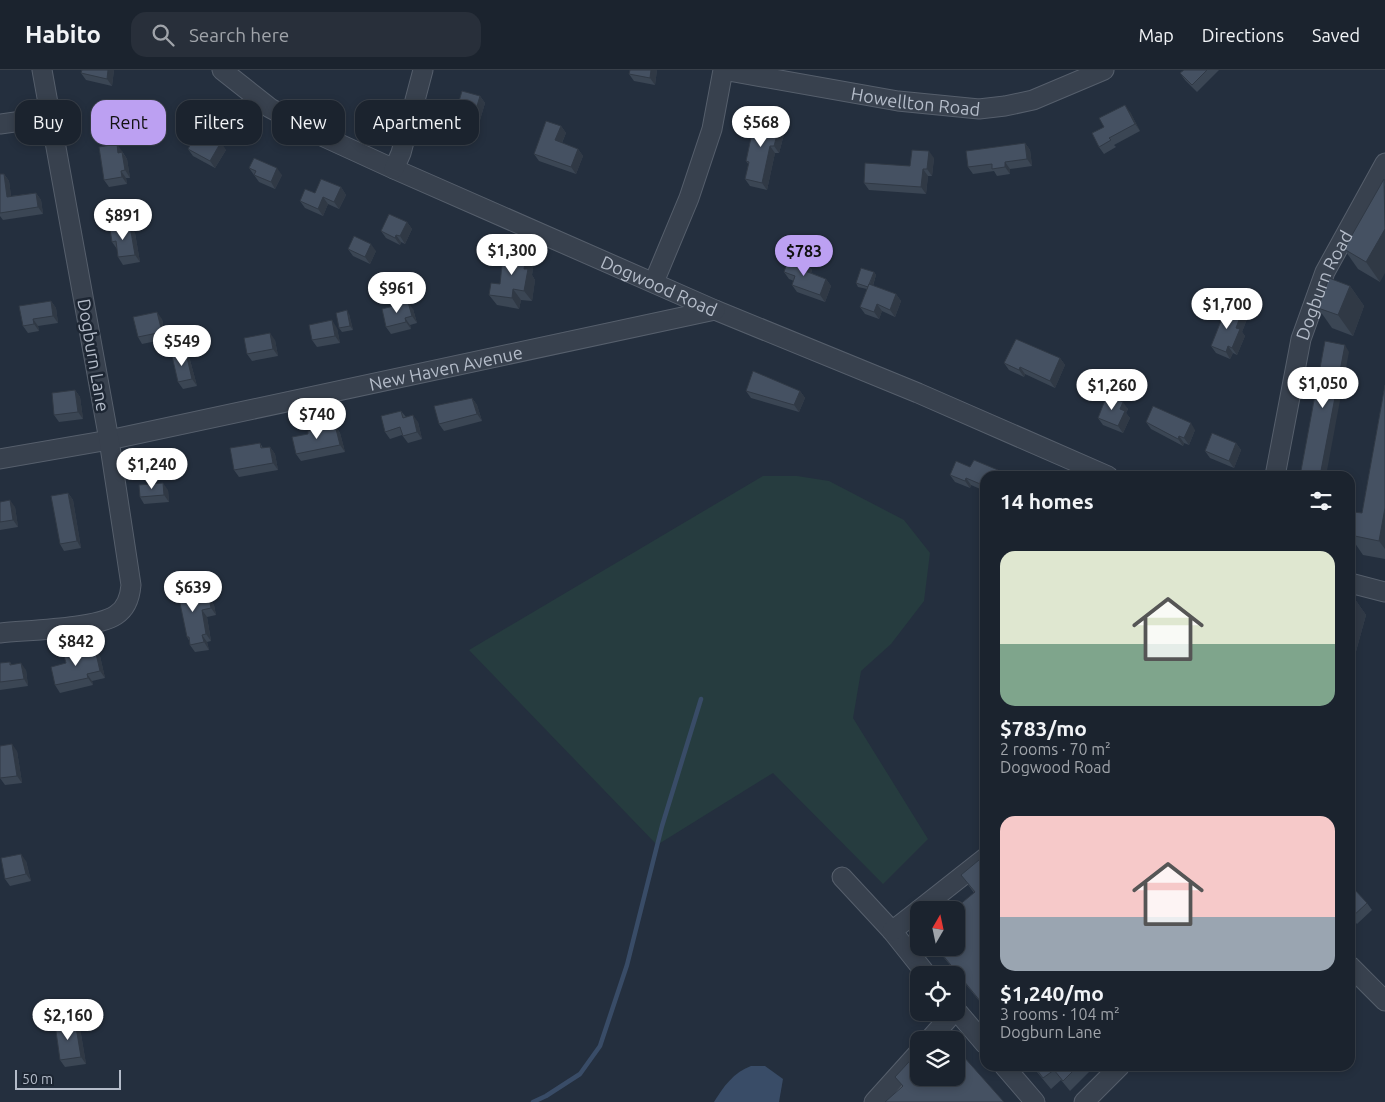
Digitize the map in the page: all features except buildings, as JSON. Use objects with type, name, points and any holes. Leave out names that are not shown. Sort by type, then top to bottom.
[{"type":"street","name":"Dogburn Lane","points":[[42,70],[47,100]]},
{"type":"street","name":"Dogwood Road","points":[[222,70],[270,108],[322,136],[715,310],[918,393],[1097,471]]},
{"type":"street","points":[[394,169],[401,153],[422,70]]},
{"type":"street","points":[[654,282],[689,198],[712,128],[723,70]]},
{"type":"street","name":"Howellton Road","points":[[723,70],[898,101],[979,109],[1033,100],[1104,70]]},
{"type":"street","points":[[0,124],[15,122]]},
{"type":"street","name":"Dogburn Lane","points":[[0,632],[96,622],[115,616],[128,602],[131,585],[109,440],[55,145]]},
{"type":"street","name":"Dogburn Road","points":[[1276,471],[1301,339],[1325,272],[1385,163]]},
{"type":"street","name":"New Haven Avenue","points":[[0,459],[109,440],[715,310]]},
{"type":"street","points":[[1355,584],[1385,592]]},
{"type":"street","points":[[930,901],[980,862]]},
{"type":"street","points":[[842,877],[920,966]]},
{"type":"street","points":[[892,932],[910,917]]},
{"type":"street","points":[[1355,971],[1385,1000]]},
{"type":"street","points":[[937,1031],[947,1021]]},
{"type":"street","points":[[963,1021],[980,1039]]},
{"type":"street","points":[[874,1102],[910,1062]]},
{"type":"street","points":[[1008,1071],[1035,1102]]},
{"type":"street","points":[[1084,1102],[1115,1071]]},
{"type":"green space","points":[[763,476],[797,476],[829,481],[904,520],[930,553],[924,601],[891,644],[861,671],[853,718],[928,839],[883,884],[773,773],[657,845],[469,650]]},
{"type":"water","points":[[751,1066],[765,1066],[783,1079],[779,1102],[714,1102],[721,1091],[739,1072]]},
{"type":"waterway","points":[[533,1102],[580,1074],[600,1046],[627,965],[662,826],[701,699]]}]
